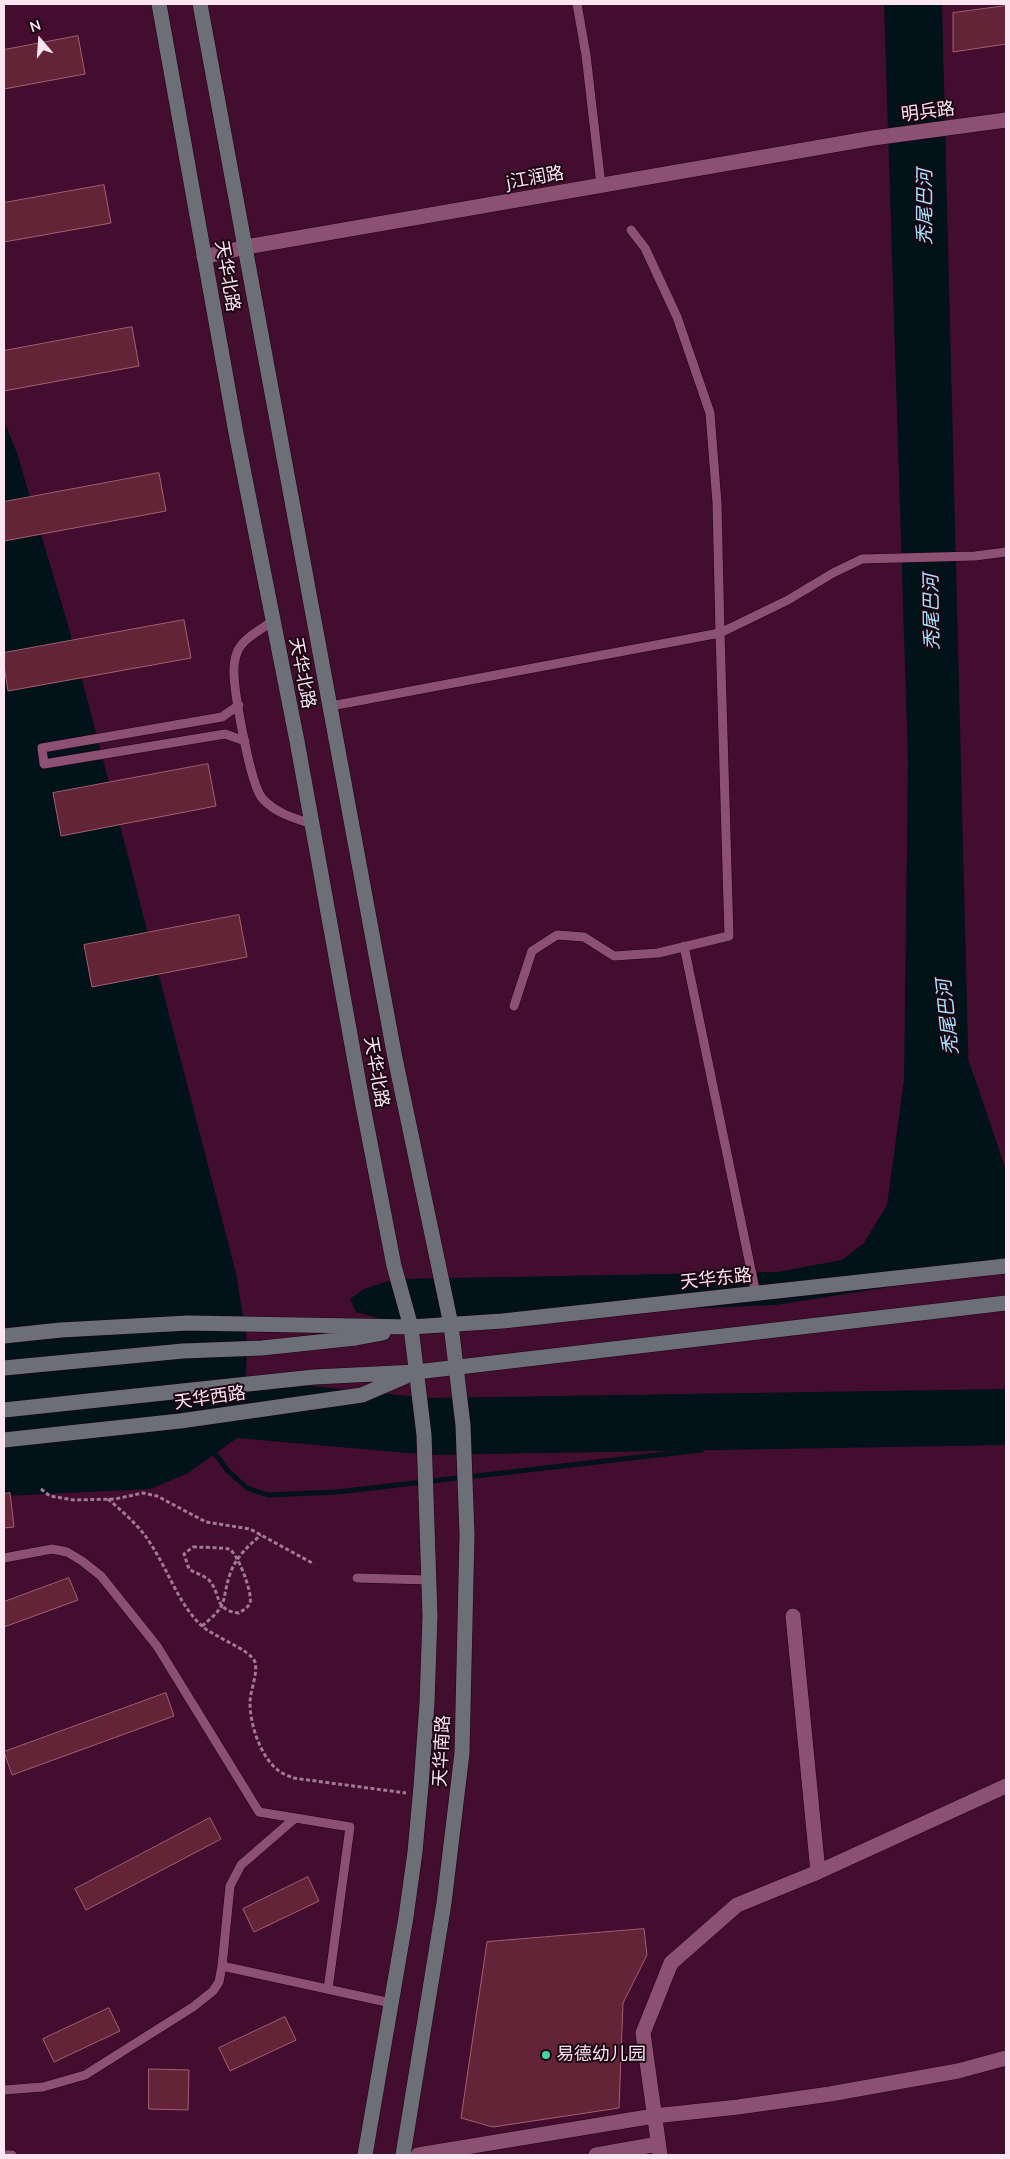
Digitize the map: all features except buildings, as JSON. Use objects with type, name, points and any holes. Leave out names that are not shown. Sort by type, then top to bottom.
[{"type":"main road","name":"天华北路","points":[[159,4],[236,433],[312,824],[394,1266],[411,1327],[414,1349]]},
{"type":"main road","name":"天华北路","points":[[200,4],[395,1058],[454,1346]]},
{"type":"main road","name":"天华东路","points":[[411,1327],[503,1321],[1006,1266]]},
{"type":"main road","points":[[456,1367],[1006,1303]]},
{"type":"main road","points":[[4,1336],[61,1330],[188,1323],[411,1327]]},
{"type":"main road","points":[[4,1368],[183,1351],[262,1348],[356,1338],[411,1327]]},
{"type":"main road","name":"天华南路","points":[[403,2155],[456,1817],[462,1753],[467,1535],[463,1425],[454,1346]]},
{"type":"main road","name":"天华南路","points":[[365,2155],[415,1852],[427,1703],[430,1616],[428,1534],[424,1435],[414,1349]]},
{"type":"main road","name":"天华西路","points":[[4,1410],[314,1377],[416,1372],[456,1367]]},
{"type":"main road","name":"天华西路","points":[[4,1440],[180,1421],[362,1395],[416,1372]]},
{"type":"street","name":"明兵路","points":[[873,138],[1006,120]]},
{"type":"street","name":"j江润路","points":[[204,257],[246,247],[873,138]]},
{"type":"street","points":[[793,1616],[818,1872]]},
{"type":"street","points":[[596,2155],[659,2150],[643,2034],[671,1963],[737,1906],[818,1872],[1006,1786]]},
{"type":"street","points":[[418,2155],[654,2116],[830,2094],[958,2071],[1006,2058]]},
{"type":"lane","points":[[577,4],[586,55],[601,185]]},
{"type":"lane","points":[[514,1006],[532,952],[557,935],[584,937],[614,956],[658,953],[729,936],[717,503],[710,413],[677,317],[645,248],[631,230]]},
{"type":"lane","points":[[331,706],[720,633],[788,600],[833,573],[862,559],[975,556],[1006,552]]},
{"type":"lane","points":[[273,621],[248,638],[239,648],[234,668],[245,741],[255,786],[262,797],[288,817],[312,824]]},
{"type":"lane","points":[[239,705],[222,717],[42,748],[44,764],[225,734],[245,741]]},
{"type":"lane","points":[[684,946],[756,1294]]},
{"type":"lane","points":[[4,1558],[52,1550],[67,1552],[102,1576],[156,1646],[259,1812],[350,1827],[328,1989]]},
{"type":"lane","points":[[357,1578],[429,1580]]},
{"type":"lane","points":[[4,2090],[43,2087],[85,2076],[193,2007],[213,1991],[219,1982],[222,1966],[230,1886],[241,1865],[294,1819]]},
{"type":"lane","points":[[222,1966],[390,2003]]},
{"type":"lane","points":[[4,2155],[12,2155]]},
{"type":"path","points":[[41,1489],[50,1496],[63,1498],[108,1499],[143,1493],[157,1496],[206,1522],[237,1526],[261,1535],[314,1564]]},
{"type":"path","points":[[108,1499],[126,1514],[152,1544],[180,1597],[202,1626],[216,1637],[249,1654],[254,1660],[256,1670],[250,1702],[252,1717],[264,1753],[280,1772],[293,1778],[420,1794]]},
{"type":"path","points":[[202,1626],[219,1612],[226,1600],[230,1573],[242,1551],[261,1535]]},
{"type":"path","points":[[193,1547],[228,1549],[238,1558],[250,1593],[250,1602],[246,1609],[239,1613],[230,1612],[222,1607],[209,1580],[189,1569],[184,1554],[193,1547]]},
{"type":"water","points":[[884,4],[942,4],[970,1126],[977,1169],[994,1197],[1006,1205],[1006,1269],[775,1305],[389,1321],[356,1312],[350,1299],[364,1289],[395,1279],[777,1272],[842,1260],[864,1243],[887,1205],[904,1080],[908,761]]},
{"type":"water","points":[[4,421],[17,453],[68,625],[236,1273],[247,1341],[246,1379],[428,1398],[1006,1389],[1006,1445],[430,1455],[237,1438],[188,1473],[150,1489],[4,1496]]},
{"type":"waterway","name":"秃尾巴河","points":[[956,1071],[995,1186],[1006,1211]]},
{"type":"waterway","points":[[211,1448],[228,1471],[247,1488],[268,1495],[337,1492],[701,1450]]},
{"type":"place","name":"易德幼儿园","points":[[546,2055]]}]
